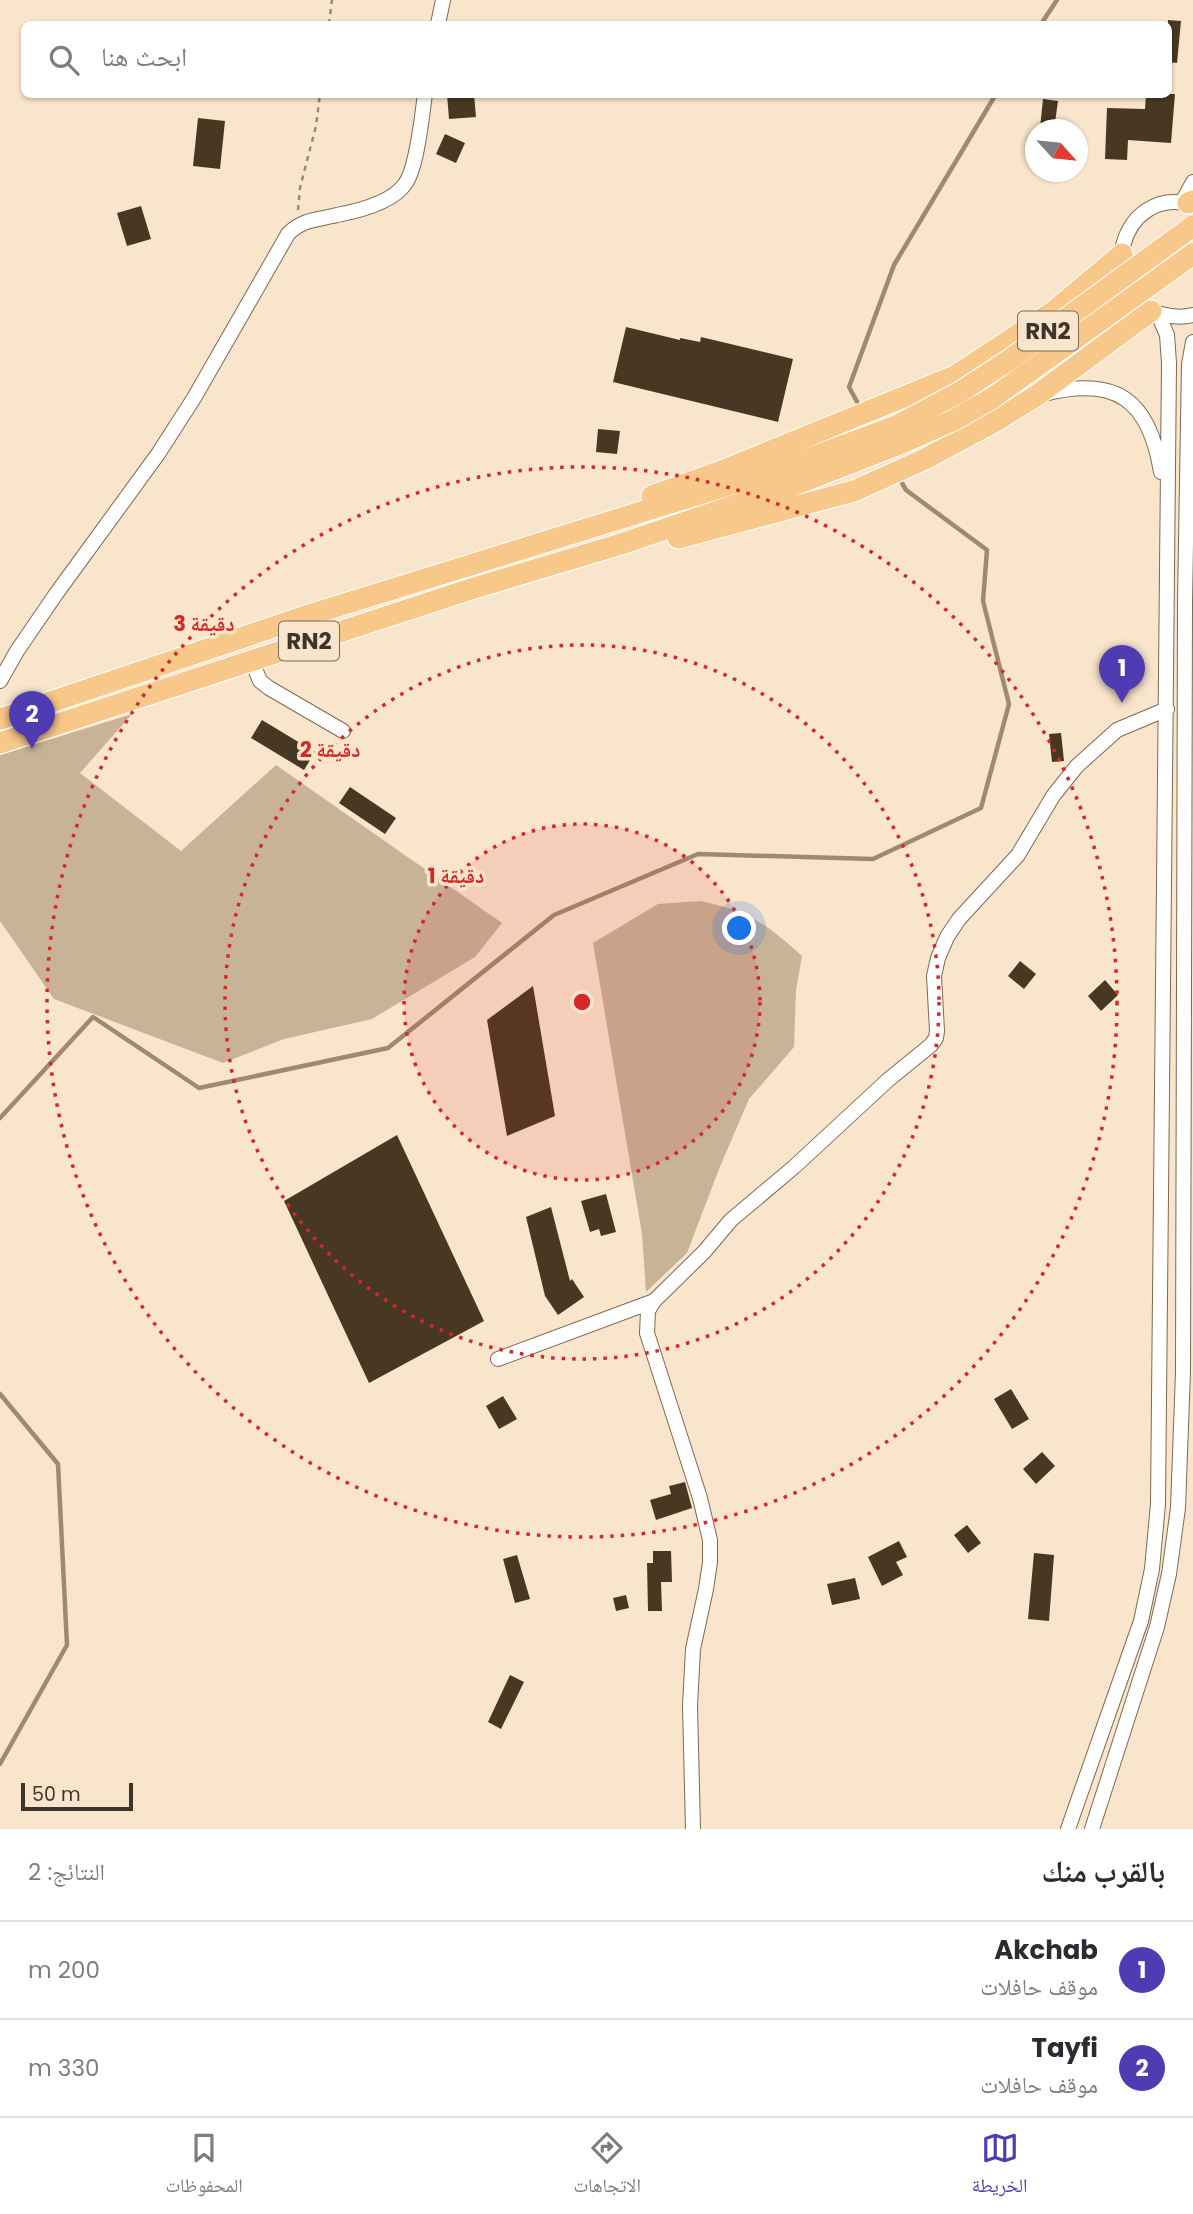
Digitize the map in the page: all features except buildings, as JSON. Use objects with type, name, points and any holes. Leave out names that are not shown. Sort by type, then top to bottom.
[{"type":"highway","name":"RN2","points":[[0,743],[251,659],[621,544],[789,488],[896,426],[960,393],[1193,226]]},
{"type":"highway","points":[[588,528],[643,499],[722,471],[934,385],[984,359],[1062,305],[1122,254]]},
{"type":"highway","name":"RN2","points":[[0,719],[335,607],[735,484],[835,460],[952,421],[991,399],[1193,254]]},
{"type":"highway","points":[[621,544],[674,539],[854,491],[994,422],[1155,312]]},
{"type":"street","points":[[439,21],[443,0]]},
{"type":"street","points":[[0,681],[56,594],[158,454],[194,398],[288,234],[300,223],[362,208],[393,195],[404,187],[410,173],[424,98]]},
{"type":"street","points":[[1193,182],[1189,203],[1169,202],[1145,211],[1128,229],[1122,254],[1122,274],[1129,292],[1143,306],[1172,317],[1193,315]]},
{"type":"street","points":[[1068,1829],[1141,1621],[1152,1569],[1158,1504],[1169,348],[1155,312]]},
{"type":"street","points":[[1092,1829],[1157,1627],[1169,1574],[1178,1508],[1188,1370],[1185,602],[1189,364],[1193,342]]},
{"type":"street","points":[[1035,396],[1067,388],[1088,387],[1106,390],[1127,400],[1141,413],[1152,434],[1158,454],[1167,513]]},
{"type":"street","points":[[1187,445],[1193,418]]},
{"type":"street","points":[[1185,602],[1193,583]]},
{"type":"street","points":[[251,659],[260,681],[343,731]]},
{"type":"street","points":[[693,1829],[690,1706],[692,1672],[710,1562],[710,1540],[700,1498],[647,1333],[648,1311],[654,1301],[704,1252],[731,1220],[930,1045],[936,1038],[937,1031],[934,976],[938,958],[959,919],[1018,855],[1053,796],[1077,766],[1117,730],[1167,709]]},
{"type":"street","points":[[498,1359],[654,1301]]},
{"type":"path","points":[[329,21],[332,0]]},
{"type":"path","points":[[300,223],[300,188],[316,126],[320,98]]},
{"type":"shaded area","points":[[132,714],[80,773],[181,851],[276,765],[502,923],[475,957],[372,1019],[284,1039],[223,1063],[54,999],[0,921],[0,755]]},
{"type":"shaded area","points":[[701,901],[756,920],[802,956],[796,990],[794,1047],[749,1099],[687,1253],[646,1292],[642,1234],[593,943],[658,904]]},
{"type":"waterway","points":[[1043,21],[1057,0]]},
{"type":"waterway","points":[[861,409],[849,387],[894,265],[994,98]]},
{"type":"waterway","points":[[0,1118],[93,1017],[199,1088],[388,1048],[554,915],[698,854],[873,859],[981,808],[1009,704],[983,601],[987,550],[906,490],[899,478]]},
{"type":"waterway","points":[[0,1394],[58,1464],[67,1645],[0,1764]]},
{"type":"place","name":"Akchab","points":[[1122,703]]},
{"type":"place","name":"Tayfi","points":[[32,749]]}]
